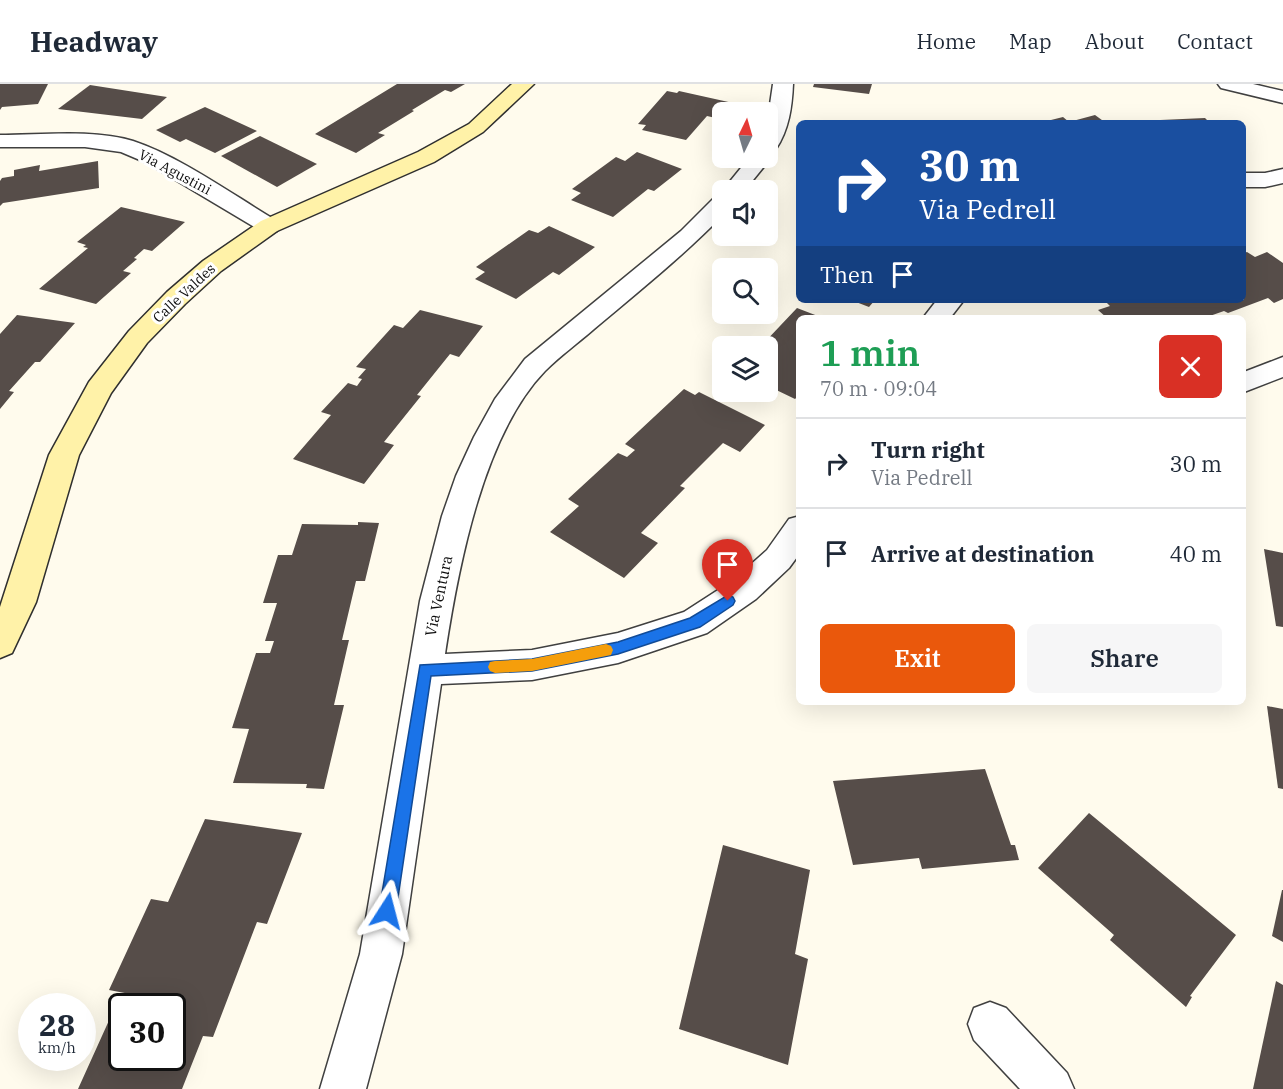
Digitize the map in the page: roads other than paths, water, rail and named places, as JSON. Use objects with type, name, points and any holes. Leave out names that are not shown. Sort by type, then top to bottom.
[{"type":"street","name":"Calle Valdes","points":[[0,643],[19,602],[64,455],[99,389],[138,337],[176,298],[212,266],[269,226],[426,157],[476,128],[524,84]]},
{"type":"street","points":[[778,120],[782,107],[783,84]]},
{"type":"street","points":[[1228,84],[1283,97]]},
{"type":"street","name":"Via Agustini","points":[[0,141],[85,141],[125,146],[155,158],[269,226]]},
{"type":"street","points":[[743,180],[752,168]]},
{"type":"street","points":[[1246,180],[1265,180],[1283,176]]},
{"type":"street","name":"Via Ventura","points":[[343,1089],[380,955],[438,594],[462,500],[495,420],[534,365],[680,244],[712,213]]},
{"type":"street","points":[[938,315],[948,303]]},
{"type":"street","points":[[1246,382],[1283,366]]},
{"type":"street","points":[[425,670],[532,665],[618,648],[695,622],[744,590],[778,559],[796,534]]},
{"type":"street","points":[[990,1024],[1051,1089]]}]
